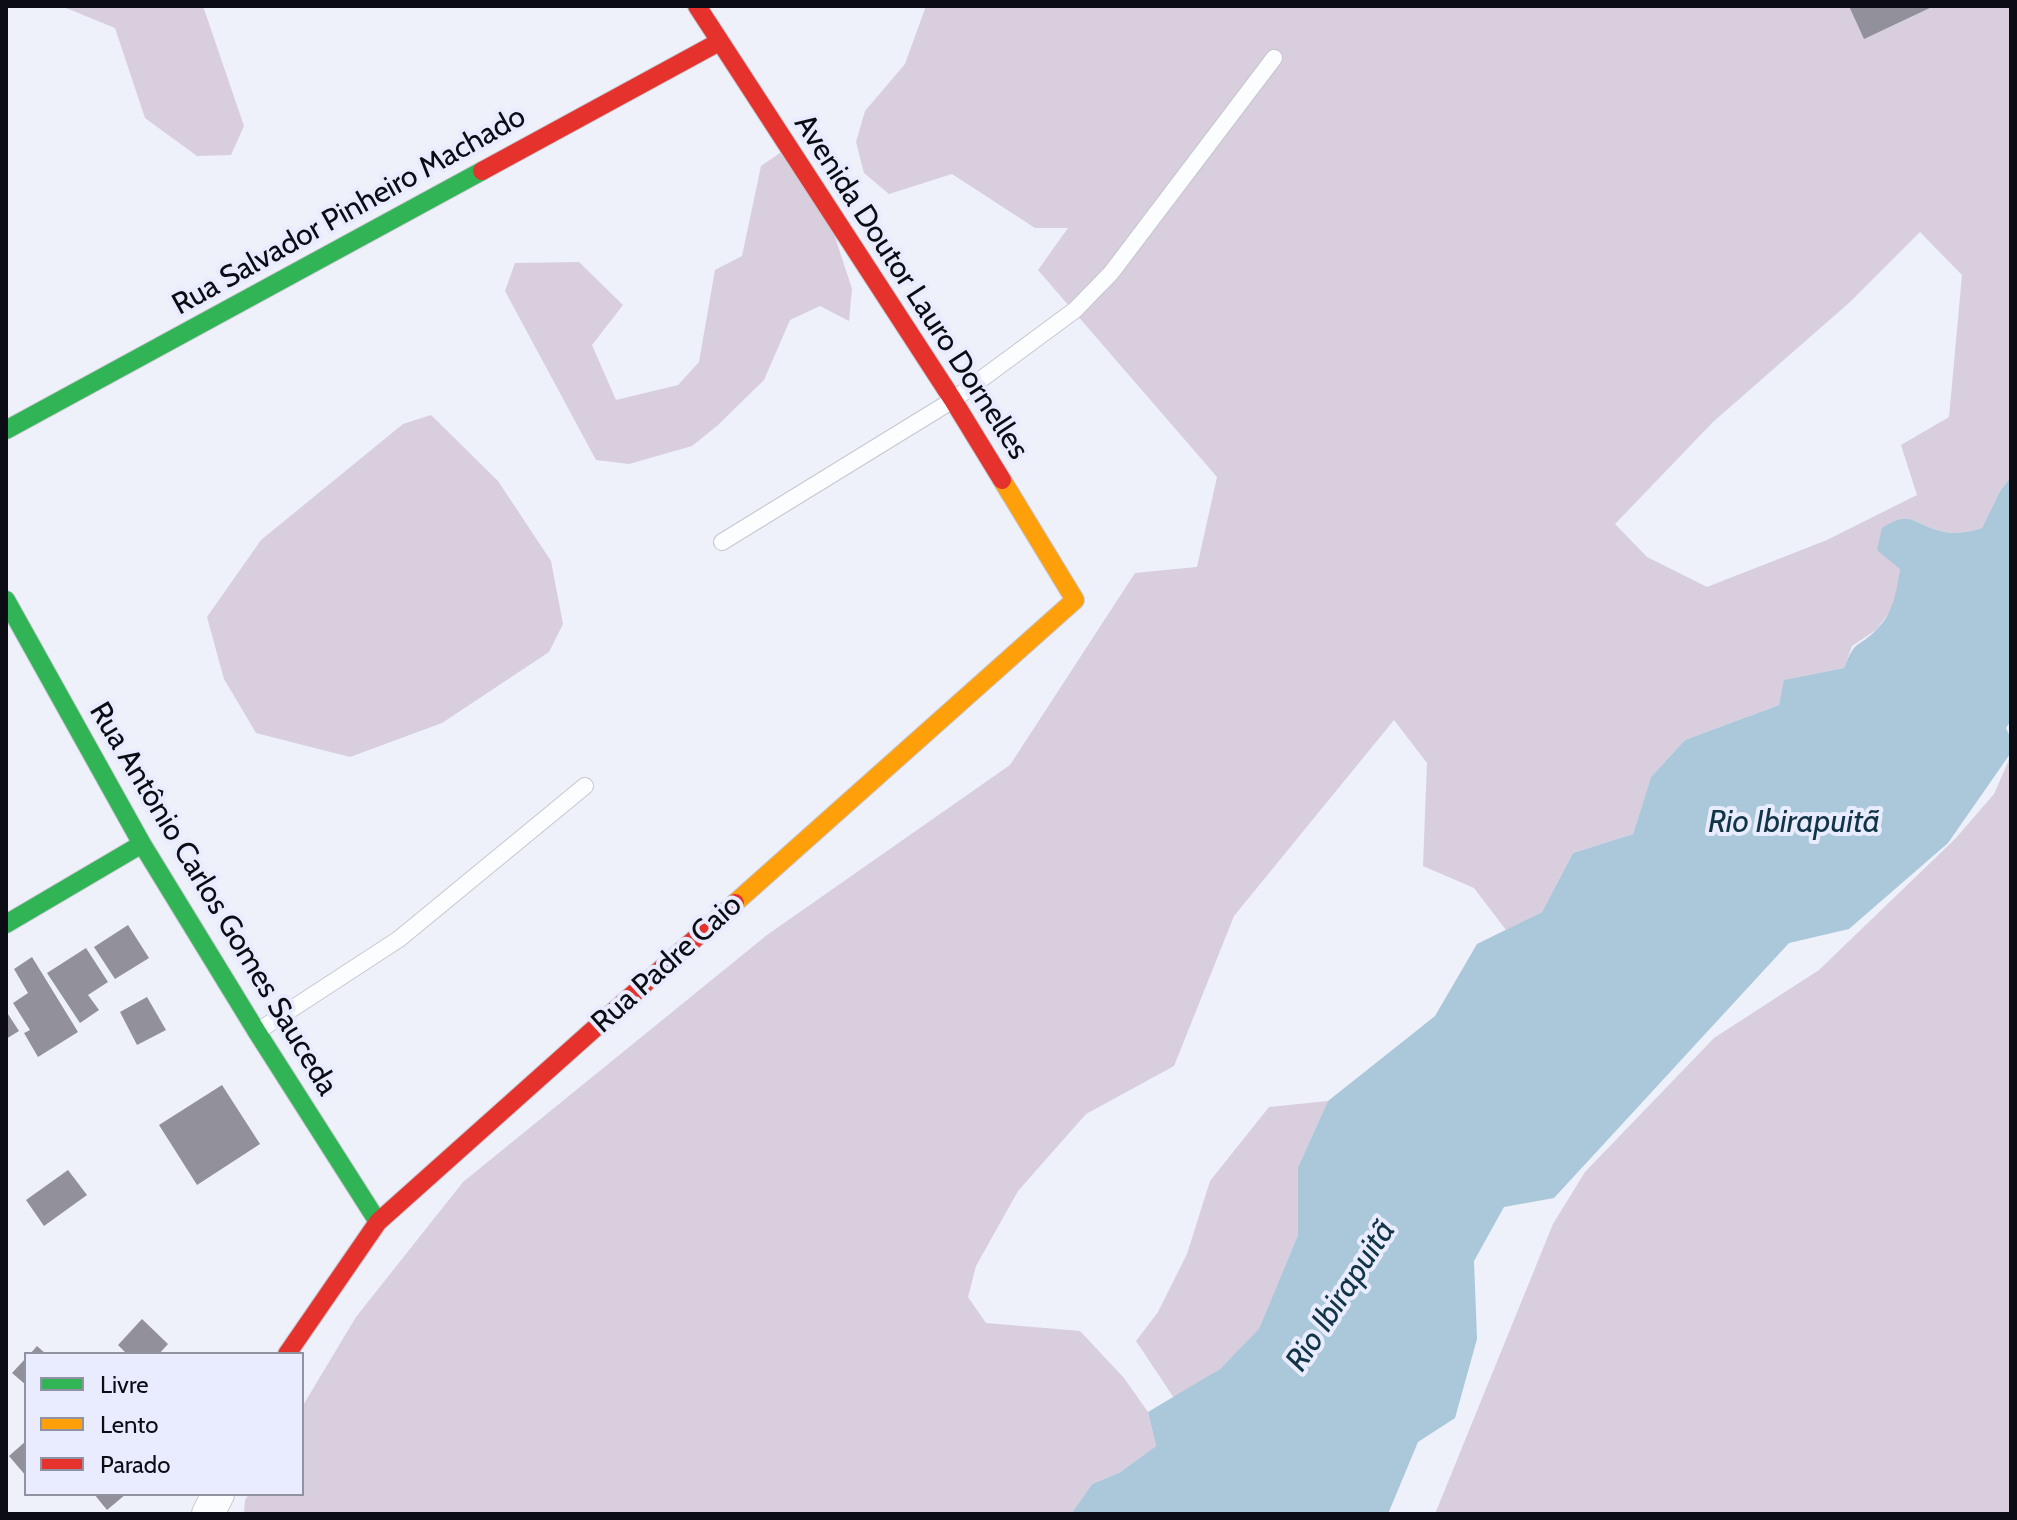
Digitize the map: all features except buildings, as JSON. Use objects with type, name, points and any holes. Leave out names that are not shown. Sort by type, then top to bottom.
[{"type":"street","name":"Avenida Doutor Lauro Dornelles","points":[[697,6],[953,400],[1075,600]]},
{"type":"street","name":"Rua Salvador Pinheiro Machado","points":[[6,430],[719,42]]},
{"type":"street","name":"Rua Antônio Carlos Gomes Sauceda","points":[[6,600],[142,844],[378,1222]]},
{"type":"street","name":"Rua Padre Caio","points":[[288,1352],[378,1222],[1075,600]]},
{"type":"street","points":[[6,924],[142,844]]},
{"type":"street","points":[[208,1514],[217,1496]]},
{"type":"lane","points":[[722,542],[953,400],[1075,310],[1111,273],[1274,58]]},
{"type":"lane","points":[[257,1032],[399,939],[585,786]]},
{"type":"shaded area","points":[[61,6],[203,6],[244,126],[231,155],[197,156],[145,118],[115,28]]},
{"type":"shaded area","points":[[926,6],[2011,6],[2011,477],[2000,491],[1982,528],[1949,532],[1906,519],[1883,528],[1900,569],[1894,606],[1876,630],[1852,646],[1844,668],[1785,680],[1779,705],[1685,740],[1651,777],[1633,834],[1573,853],[1542,912],[1506,930],[1474,888],[1423,866],[1427,763],[1394,720],[1234,916],[1174,1066],[1086,1114],[1018,1191],[976,1266],[968,1297],[986,1323],[1080,1331],[1124,1378],[1148,1412],[1156,1446],[1119,1473],[1092,1484],[1071,1514],[244,1514],[248,1496],[304,1496],[304,1404],[356,1317],[463,1182],[767,935],[1010,765],[1135,573],[1197,567],[1217,477],[1038,270],[1068,228],[1035,228],[952,174],[889,194],[864,173],[856,142],[865,111],[905,64]],"holes":[[[1920,232],[1962,275],[1949,417],[1901,445],[1917,495],[1827,540],[1707,587],[1647,557],[1615,524],[1713,422],[1850,302]]]},
{"type":"shaded area","points":[[787,148],[823,200],[852,289],[849,321],[820,306],[790,320],[764,380],[692,446],[629,464],[596,460],[505,291],[515,263],[579,262],[623,305],[592,345],[616,400],[678,385],[699,362],[715,270],[742,256],[761,166]]},
{"type":"shaded area","points":[[431,415],[498,481],[551,561],[563,624],[549,652],[442,723],[350,757],[256,733],[224,679],[207,617],[261,540],[403,424]]},
{"type":"shaded area","points":[[2011,755],[2011,1514],[1435,1514],[1553,1224],[1585,1172],[1714,1038],[1819,970],[1955,839],[1994,794]]},
{"type":"shaded area","points":[[1328,1101],[1298,1167],[1298,1235],[1259,1330],[1220,1369],[1174,1398],[1136,1341],[1158,1312],[1187,1254],[1210,1181],[1269,1107]]},
{"type":"water","name":"Rio Ibirapuitã","points":[[2011,477],[2011,721],[2006,728],[2011,739],[2010,754],[1948,843],[1849,929],[1789,943],[1554,1198],[1504,1207],[1474,1261],[1477,1339],[1455,1418],[1418,1442],[1388,1514],[1071,1514],[1092,1484],[1119,1473],[1156,1446],[1148,1412],[1220,1369],[1259,1329],[1298,1235],[1298,1167],[1328,1101],[1435,1016],[1477,944],[1542,912],[1573,853],[1633,834],[1651,777],[1685,740],[1779,705],[1784,680],[1844,668],[1855,647],[1883,622],[1893,601],[1900,569],[1877,550],[1882,528],[1899,520],[1910,519],[1949,532],[1982,528],[2000,491]]},
{"type":"traffic: fast","points":[[6,430],[482,171]]},
{"type":"traffic: fast","points":[[6,600],[142,844],[378,1222]]},
{"type":"traffic: fast","points":[[6,924],[142,844]]},
{"type":"traffic: slow","points":[[735,903],[1075,600],[1002,480]]},
{"type":"traffic: jam","points":[[697,6],[1002,480]]},
{"type":"traffic: jam","points":[[482,171],[719,42]]},
{"type":"traffic: jam","points":[[288,1352],[378,1222],[735,903]]}]
